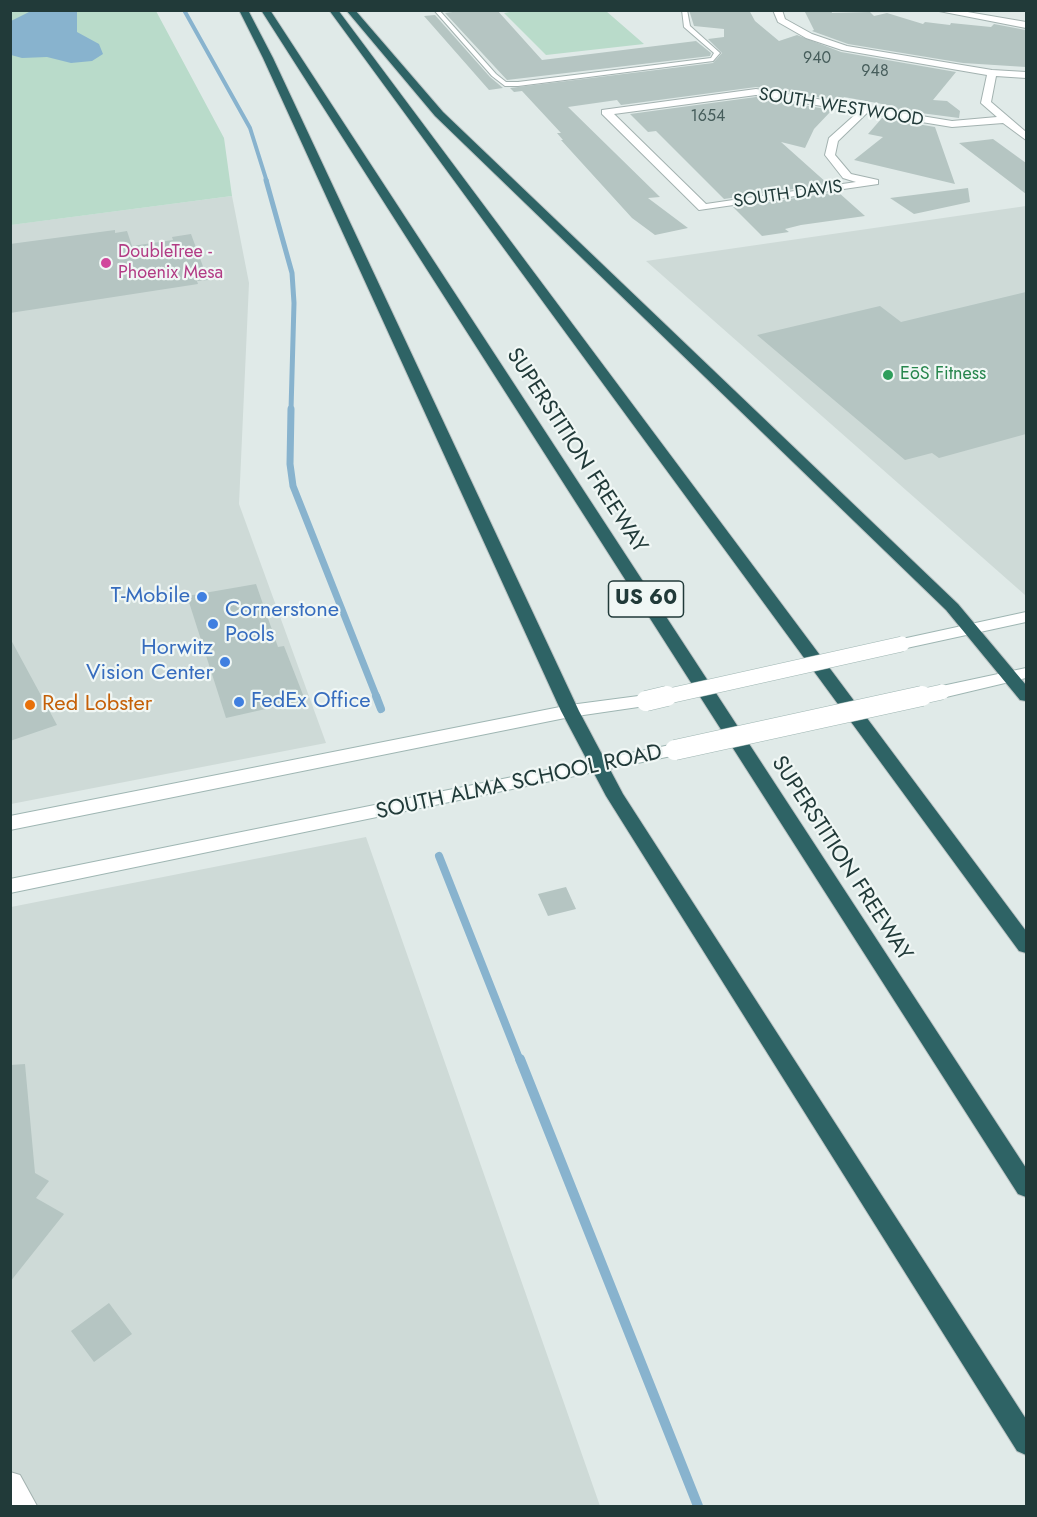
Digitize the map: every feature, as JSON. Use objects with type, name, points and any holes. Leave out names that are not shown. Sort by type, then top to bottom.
[{"type":"highway","points":[[243,10],[268,58],[570,711],[615,796],[1026,1442]]},
{"type":"highway","name":"SUPERSTITION FREEWAY","points":[[264,10],[1026,1187]]},
{"type":"highway","points":[[333,10],[1026,945]]},
{"type":"highway","points":[[350,10],[439,114],[952,607],[968,628],[1019,674],[1026,696]]},
{"type":"street","points":[[777,10],[781,20],[809,36],[845,48],[992,73],[1026,75]]},
{"type":"street","points":[[938,10],[1026,25]]},
{"type":"street","points":[[992,73],[986,103],[1026,137]]},
{"type":"street","name":"SOUTH WESTWOOD","points":[[703,208],[606,112],[756,92],[863,112],[952,124],[1004,120]]},
{"type":"street","name":"SOUTH DAVIS","points":[[703,208],[874,183],[847,176],[830,155],[833,141],[863,112]]},
{"type":"street","points":[[10,823],[570,711],[646,701],[1026,617]]},
{"type":"street","name":"SOUTH ALMA SCHOOL ROAD","points":[[10,886],[601,767],[1019,674]]},
{"type":"street","points":[[10,1485],[24,1506]]},
{"type":"lane","points":[[436,10],[494,75],[506,84],[518,84],[714,59],[717,53],[687,27],[684,10]]},
{"type":"shaded area","points":[[232,196],[249,283],[239,504],[326,743],[11,804],[10,225]]},
{"type":"shaded area","points":[[1026,206],[1026,595],[1025,595],[646,261]]},
{"type":"shaded area","points":[[366,837],[600,1506],[11,1506],[11,907]]},
{"type":"green space","points":[[521,10],[606,11],[644,44],[546,55],[504,13]]},
{"type":"green space","points":[[10,11],[156,11],[224,138],[232,196],[11,225]]},
{"type":"water","points":[[31,11],[77,11],[77,32],[99,44],[103,54],[92,61],[71,63],[47,57],[22,58],[11,55],[11,21]]},
{"type":"building","points":[[497,10],[542,60],[696,41],[711,53],[710,56],[507,80],[445,13]]},
{"type":"building","points":[[689,10],[749,10],[755,21],[779,41],[797,35],[841,52],[956,72],[933,100],[947,101],[960,111],[959,118],[890,109],[893,106],[844,97],[841,101],[756,87],[621,105],[617,100],[568,107],[660,197],[648,198],[688,228],[655,235],[632,218],[561,140],[563,140],[557,133],[561,133],[522,91],[514,92],[510,88],[713,63],[722,53],[708,39],[724,37],[724,29],[694,26]]},
{"type":"building","points":[[804,10],[831,10],[832,13],[870,12],[874,16],[887,13],[923,24],[925,22],[950,25],[951,23],[991,27],[994,24],[1026,30],[1026,67],[963,63],[848,44],[812,31],[814,30]]},
{"type":"building","points":[[435,15],[490,77],[503,88],[489,90],[424,16]]},
{"type":"building","points":[[756,97],[832,110],[814,129],[805,148],[781,142],[828,184],[724,199],[656,131],[648,132],[630,114]]},
{"type":"building","points":[[882,118],[935,127],[955,184],[854,160],[883,137],[868,134]]},
{"type":"building","points":[[993,139],[1026,163],[1026,194],[959,143]]},
{"type":"building","points":[[968,188],[970,202],[914,214],[890,198]]},
{"type":"building","points":[[838,192],[865,216],[801,225],[785,229],[789,232],[762,236],[733,207]]},
{"type":"building","name":"DoubleTree - Phoenix Mesa","points":[[115,230],[115,233],[127,231],[132,246],[173,240],[172,237],[191,234],[208,280],[197,281],[198,284],[10,313],[10,244]]},
{"type":"building","name":"EōS Fitness","points":[[1026,292],[1026,434],[939,458],[932,453],[905,460],[757,335],[880,306],[901,322]]},
{"type":"building","points":[[256,584],[278,647],[284,646],[305,700],[226,718],[187,596]]},
{"type":"building","name":"Red Lobster","points":[[10,638],[57,725],[10,741]]},
{"type":"building","points":[[566,887],[576,909],[548,916],[538,894]]},
{"type":"building","points":[[25,1064],[35,1173],[49,1181],[36,1198],[64,1214],[10,1282],[10,1065]]},
{"type":"building","points":[[109,1303],[132,1334],[94,1362],[71,1331]]},
{"type":"waterway","points":[[184,10],[250,128],[267,182]]},
{"type":"waterway","points":[[266,180],[292,273],[294,303],[291,410]]},
{"type":"waterway","points":[[291,409],[290,464],[293,486],[377,698]]},
{"type":"waterway","points":[[376,696],[381,709]]},
{"type":"waterway","points":[[439,856],[520,1061]]},
{"type":"waterway","points":[[520,1059],[698,1506]]},
{"type":"place","name":"DoubleTree - Phoenix Mesa","points":[[106,263]]},
{"type":"place","name":"EōS Fitness","points":[[888,375]]},
{"type":"place","name":"T-Mobile","points":[[202,597]]},
{"type":"place","name":"Cornerstone Pools","points":[[213,624]]},
{"type":"place","name":"Horwitz Vision Center","points":[[225,662]]},
{"type":"place","name":"FedEx Office","points":[[239,702]]},
{"type":"place","name":"Red Lobster","points":[[30,705]]}]
